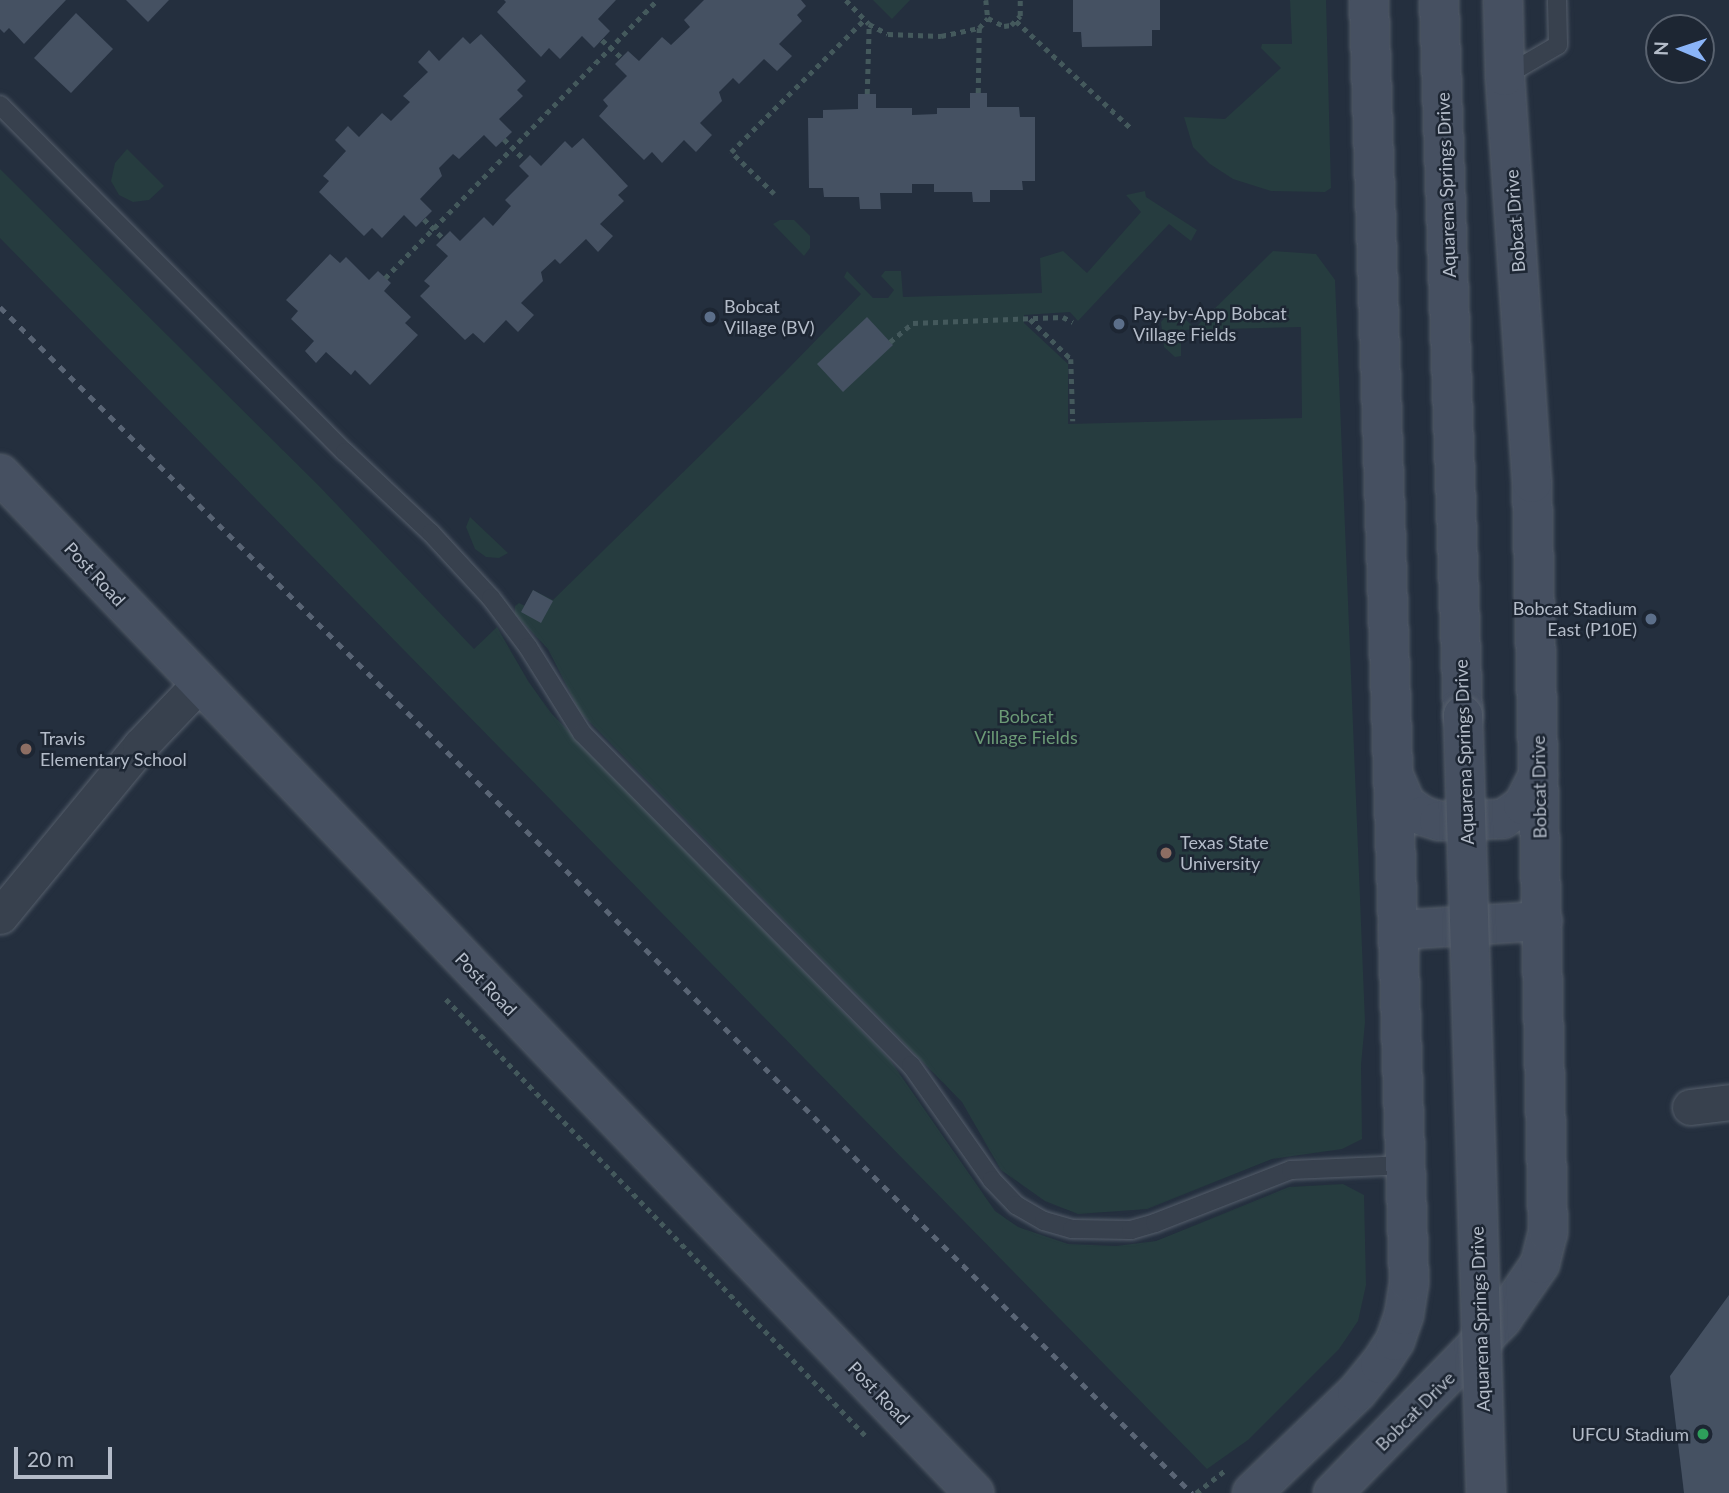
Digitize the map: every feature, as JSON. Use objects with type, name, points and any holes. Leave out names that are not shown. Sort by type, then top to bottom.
[{"type":"street","name":"Bobcat Drive","points":[[1333,1493],[1502,1319],[1541,1264],[1548,1233],[1532,482],[1505,76],[1503,0]]},
{"type":"street","name":"Aquarena Springs Drive","points":[[1440,4],[1486,1493]]},
{"type":"street","points":[[1239,1481],[1357,1392],[1395,1341],[1404,1315],[1409,1282],[1369,12]]},
{"type":"street","name":"Post Road","points":[[0,474],[974,1493]]},
{"type":"street","points":[[0,916],[149,736],[199,684]]},
{"type":"street","points":[[1394,776],[1406,804],[1423,816],[1439,821],[1503,819],[1523,805],[1538,775]]},
{"type":"street","points":[[1398,930],[1543,921]]},
{"type":"street","points":[[1690,1107],[1729,1102]]},
{"type":"lane","points":[[1505,76],[1559,45],[1557,0]]},
{"type":"lane","points":[[0,105],[345,452],[431,533],[491,598],[528,647],[582,733],[911,1065],[992,1180],[1016,1205],[1044,1221],[1072,1229],[1130,1230],[1155,1223],[1291,1170],[1406,1165]]},
{"type":"path","points":[[385,278],[657,0]]},
{"type":"path","points":[[846,0],[867,22],[888,33],[914,37],[941,36],[979,28],[988,19]]},
{"type":"path","points":[[986,0],[988,19]]},
{"type":"path","points":[[988,19],[1004,26],[1016,21],[1022,11],[1020,0]]},
{"type":"path","points":[[1016,21],[1132,129]]},
{"type":"path","points":[[867,22],[867,94]]},
{"type":"path","points":[[774,194],[732,152],[867,22]]},
{"type":"path","points":[[978,93],[979,28]]},
{"type":"path","points":[[602,40],[621,57]]},
{"type":"path","points":[[504,139],[525,160]]},
{"type":"path","points":[[424,219],[443,238]]},
{"type":"path","points":[[890,342],[913,323],[1063,317],[1073,322]]},
{"type":"path","points":[[1029,318],[1070,359],[1073,421]]},
{"type":"path","points":[[446,999],[872,1443]]},
{"type":"path","points":[[1195,1493],[1239,1481]]},
{"type":"green space","points":[[873,0],[910,0],[892,19]]},
{"type":"green space","points":[[1290,0],[1326,0],[1331,188],[1325,192],[1271,191],[1233,179],[1210,164],[1193,147],[1184,117],[1225,119],[1281,68],[1261,48],[1262,44],[1292,44]]},
{"type":"green space","points":[[127,149],[164,186],[149,200],[133,202],[119,195],[111,181],[115,163]]},
{"type":"green space","points":[[0,169],[320,487],[474,649],[497,627],[528,681],[551,713],[890,1060],[995,1211],[1018,1227],[1068,1244],[1116,1246],[1156,1241],[1289,1187],[1343,1184],[1364,1195],[1366,1285],[1358,1321],[1339,1349],[1248,1440],[1207,1469],[0,238]]},
{"type":"green space","name":"Bobcat Village Fields","points":[[1145,191],[1146,197],[1197,230],[1191,241],[1169,224],[1078,321],[1070,312],[1024,315],[1024,323],[1068,364],[1068,424],[1302,418],[1301,327],[1181,330],[1181,356],[1175,357],[1164,347],[1161,322],[1168,314],[1178,313],[1195,328],[1273,251],[1316,254],[1335,280],[1365,1022],[1361,1065],[1362,1139],[1342,1149],[1272,1159],[1147,1209],[1078,1214],[1045,1201],[1001,1170],[962,1102],[580,712],[548,649],[515,614],[515,606],[519,603],[525,606],[533,590],[553,600],[784,373],[861,294],[844,277],[847,271],[873,298],[888,298],[894,290],[881,276],[885,271],[901,271],[903,297],[1042,293],[1040,258],[1063,251],[1087,273],[1141,212],[1126,195]]},
{"type":"green space","points":[[780,220],[794,220],[810,236],[810,248],[804,256],[773,224]]},
{"type":"green space","points":[[470,517],[508,553],[499,558],[486,557],[475,549],[466,527]]},
{"type":"building","points":[[0,0],[66,0],[24,44],[9,28],[4,33],[0,29]]},
{"type":"building","points":[[126,0],[169,0],[148,22]]},
{"type":"building","points":[[504,0],[616,0],[598,19],[610,31],[594,48],[582,36],[560,59],[549,48],[541,57],[497,12],[506,2]]},
{"type":"building","points":[[704,0],[801,0],[806,6],[797,15],[802,21],[779,44],[792,56],[777,71],[764,59],[739,84],[733,78],[719,92],[722,101],[700,123],[712,135],[696,152],[684,140],[662,163],[652,152],[644,160],[599,116],[608,106],[603,100],[627,76],[615,64],[628,51],[639,61],[662,37],[671,45],[690,27],[684,20]]},
{"type":"building","points":[[1073,0],[1160,0],[1160,30],[1152,30],[1152,46],[1082,47],[1081,32],[1073,32]]},
{"type":"building","points":[[76,13],[113,49],[71,93],[34,58]]},
{"type":"building","points":[[481,34],[526,81],[517,90],[523,96],[499,119],[512,132],[496,147],[484,135],[459,159],[453,154],[439,168],[442,176],[420,199],[432,211],[416,227],[404,215],[382,238],[372,228],[364,236],[319,192],[329,181],[323,176],[346,151],[335,140],[348,126],[359,137],[382,113],[391,121],[410,102],[403,96],[428,72],[418,62],[429,50],[439,61],[463,37],[470,44]]},
{"type":"building","points":[[970,93],[987,93],[987,107],[1019,107],[1020,117],[1035,117],[1035,181],[1022,181],[1023,190],[990,190],[990,202],[973,202],[972,192],[934,192],[934,184],[912,184],[912,193],[880,193],[881,209],[860,209],[859,197],[824,197],[823,188],[809,188],[808,118],[823,118],[823,110],[858,109],[858,94],[876,94],[876,108],[912,108],[912,115],[937,114],[937,108],[970,108]]},
{"type":"building","points":[[583,138],[628,186],[618,195],[624,201],[600,224],[613,236],[598,252],[586,239],[560,264],[555,259],[541,272],[543,281],[521,303],[534,315],[518,332],[506,320],[484,343],[473,333],[465,340],[420,296],[430,286],[424,281],[448,256],[436,245],[450,231],[460,241],[484,217],[493,226],[511,206],[505,200],[529,176],[519,166],[530,155],[541,166],[565,141],[572,148]]},
{"type":"building","points":[[330,254],[340,263],[346,257],[369,280],[378,271],[391,283],[384,291],[411,317],[405,323],[418,335],[370,385],[355,370],[351,375],[326,352],[316,363],[305,351],[314,341],[291,319],[298,311],[286,300]]},
{"type":"building","points":[[867,317],[893,345],[843,392],[817,364]]},
{"type":"building","points":[[533,590],[553,601],[541,623],[521,612]]},
{"type":"building","name":"UFCU Stadium","points":[[1729,1295],[1729,1493],[1684,1493],[1670,1376]]},
{"type":"railway","points":[[0,307],[1192,1493]]},
{"type":"place","name":"Bobcat Village (BV)","points":[[710,317]]},
{"type":"place","name":"Pay-by-App Bobcat Village Fields","points":[[1119,324]]},
{"type":"place","name":"Bobcat Stadium East (P10E)","points":[[1651,619]]},
{"type":"place","name":"Travis Elementary School","points":[[26,749]]},
{"type":"place","name":"Texas State University","points":[[1166,853]]},
{"type":"place","name":"UFCU Stadium","points":[[1703,1434]]}]
